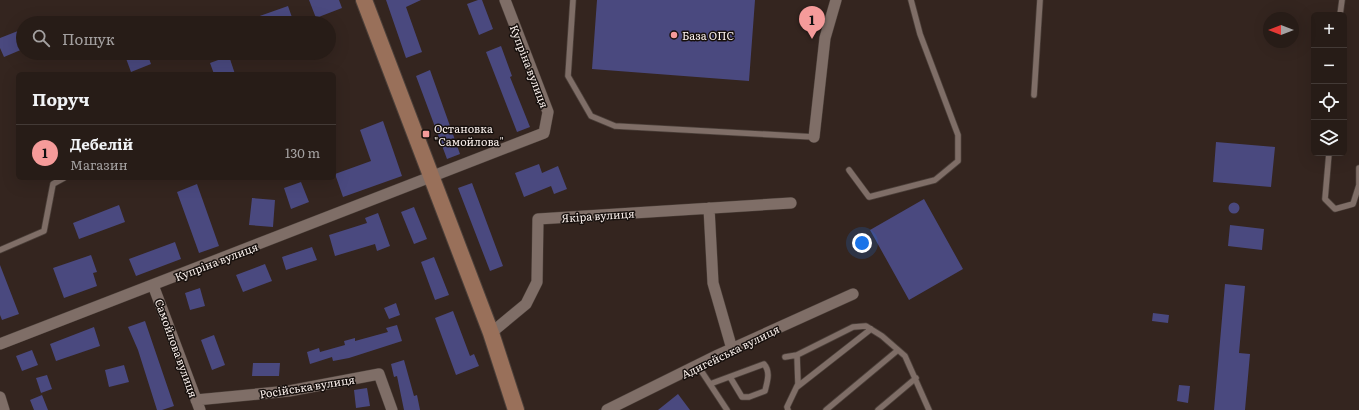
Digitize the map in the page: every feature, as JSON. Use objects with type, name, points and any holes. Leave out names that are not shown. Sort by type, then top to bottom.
[{"type":"main road","points":[[364,0],[491,333],[516,410]]},
{"type":"street","name":"Купріна вулиця","points":[[0,344],[544,133],[548,112],[505,0]]},
{"type":"street","points":[[814,137],[825,38],[836,0]]},
{"type":"street","name":"Якіра вулиця","points":[[491,333],[526,304],[536,282],[538,219],[791,202]]},
{"type":"street","points":[[709,208],[713,283],[732,349]]},
{"type":"street","name":"Самойлова вулиця","points":[[154,285],[198,405]]},
{"type":"street","name":"Адигейська вулиця","points":[[607,410],[732,349],[853,294]]},
{"type":"street","name":"Російська вулиця","points":[[198,405],[289,391],[379,374],[392,410]]},
{"type":"street","points":[[0,397],[4,410]]},
{"type":"lane","points":[[572,0],[568,76],[591,116],[615,126],[814,137]]},
{"type":"lane","points":[[849,170],[869,197],[935,180],[958,161],[958,135],[920,34],[911,0]]},
{"type":"lane","points":[[1034,95],[1040,0]]},
{"type":"lane","points":[[1340,12],[1342,0]]},
{"type":"lane","points":[[1329,156],[1325,199],[1334,208],[1353,204],[1359,185],[1359,168]]},
{"type":"lane","points":[[0,250],[44,231],[53,184],[60,180]]},
{"type":"lane","points":[[785,357],[797,355],[853,327],[866,326],[905,356],[929,410]]},
{"type":"lane","points":[[788,410],[787,407],[797,387],[871,329]]},
{"type":"lane","points":[[826,410],[898,350]]},
{"type":"lane","points":[[797,355],[797,387]]},
{"type":"lane","points":[[710,384],[764,364],[768,368],[768,378],[765,391],[749,397],[742,397],[730,377]]},
{"type":"lane","points":[[698,366],[727,410]]},
{"type":"lane","points":[[878,410],[916,378]]},
{"type":"building","points":[[309,0],[339,0],[342,8],[321,16],[315,16]]},
{"type":"building","points":[[386,0],[421,0],[406,7],[422,52],[406,58]]},
{"type":"building","points":[[482,0],[493,29],[479,35],[467,4]]},
{"type":"building","name":"База ОПС","points":[[597,0],[755,0],[749,81],[592,69]]},
{"type":"building","points":[[288,6],[292,16],[260,16]]},
{"type":"building","points":[[16,32],[16,52],[4,57],[0,48],[0,38]]},
{"type":"building","points":[[501,46],[512,76],[510,77],[530,127],[517,132],[486,52]]},
{"type":"building","points":[[127,60],[150,60],[151,64],[131,72]]},
{"type":"building","points":[[218,60],[230,60],[234,72],[213,72],[210,63]]},
{"type":"building","points":[[430,70],[460,154],[447,159],[416,76]]},
{"type":"building","points":[[383,121],[402,176],[343,197],[336,174],[371,161],[360,130]]},
{"type":"building","points":[[1216,142],[1275,147],[1271,187],[1213,182]]},
{"type":"building","points":[[539,164],[542,173],[558,166],[567,189],[554,194],[551,186],[524,197],[515,173]]},
{"type":"building","points":[[301,182],[309,202],[291,209],[284,188]]},
{"type":"building","points":[[472,183],[503,266],[490,271],[458,188]]},
{"type":"building","points":[[197,184],[219,246],[199,253],[177,192]]},
{"type":"building","points":[[252,198],[275,200],[273,227],[249,225]]},
{"type":"building","points":[[924,199],[963,269],[909,300],[870,230]]},
{"type":"building","points":[[1232,203],[1236,203],[1238,204],[1238,212],[1232,213],[1229,210],[1229,206]]},
{"type":"building","points":[[119,205],[125,222],[79,239],[73,223]]},
{"type":"building","points":[[414,207],[427,239],[414,244],[401,212]]},
{"type":"building","points":[[378,213],[390,246],[377,251],[375,244],[335,256],[329,235],[367,223],[365,218]]},
{"type":"building","points":[[1230,225],[1264,229],[1262,250],[1228,246]]},
{"type":"building","points":[[175,242],[181,259],[136,276],[129,259]]},
{"type":"building","points":[[312,247],[317,260],[286,270],[282,257]]},
{"type":"building","points":[[91,255],[97,272],[93,273],[97,286],[64,298],[53,268]]},
{"type":"building","points":[[434,257],[449,295],[435,300],[421,262]]},
{"type":"building","points":[[265,264],[272,281],[243,292],[236,275]]},
{"type":"building","points":[[0,265],[19,314],[2,320],[0,315]]},
{"type":"building","points":[[1225,284],[1245,286],[1239,353],[1250,354],[1245,410],[1214,410]]},
{"type":"building","points":[[200,288],[205,306],[190,310],[185,293]]},
{"type":"building","points":[[396,303],[400,315],[389,319],[384,308]]},
{"type":"building","points":[[453,311],[470,356],[474,354],[479,366],[456,375],[435,318]]},
{"type":"building","points":[[1153,313],[1169,315],[1168,323],[1152,321]]},
{"type":"building","points":[[145,321],[174,406],[162,410],[157,410],[138,350],[128,327]]},
{"type":"building","points":[[397,325],[402,341],[349,358],[333,361],[332,357],[310,364],[307,352],[319,348],[320,352],[345,345],[344,341],[355,338],[355,341],[388,332],[386,328]]},
{"type":"building","points":[[94,327],[100,346],[56,361],[50,344]]},
{"type":"building","points":[[214,335],[225,365],[212,370],[201,340]]},
{"type":"building","points":[[32,350],[38,365],[22,371],[16,356]]},
{"type":"building","points":[[404,360],[414,396],[417,395],[420,410],[404,410],[397,376],[394,377],[391,364]]},
{"type":"building","points":[[253,363],[280,363],[279,376],[252,376]]},
{"type":"building","points":[[124,365],[129,382],[109,387],[105,370]]},
{"type":"building","points":[[47,375],[52,389],[41,393],[36,378]]},
{"type":"building","points":[[1179,385],[1190,386],[1188,403],[1177,401]]},
{"type":"building","points":[[367,388],[370,406],[356,408],[354,390]]},
{"type":"building","points":[[678,394],[690,410],[658,410]]},
{"type":"building","points":[[42,395],[48,410],[34,410],[30,400]]},
{"type":"place","name":"База ОПС","points":[[674,35]]},
{"type":"place","name":"Дебелій","points":[[812,39]]},
{"type":"place","name":"Остановка \"Самойлова\"","points":[[426,134]]}]
